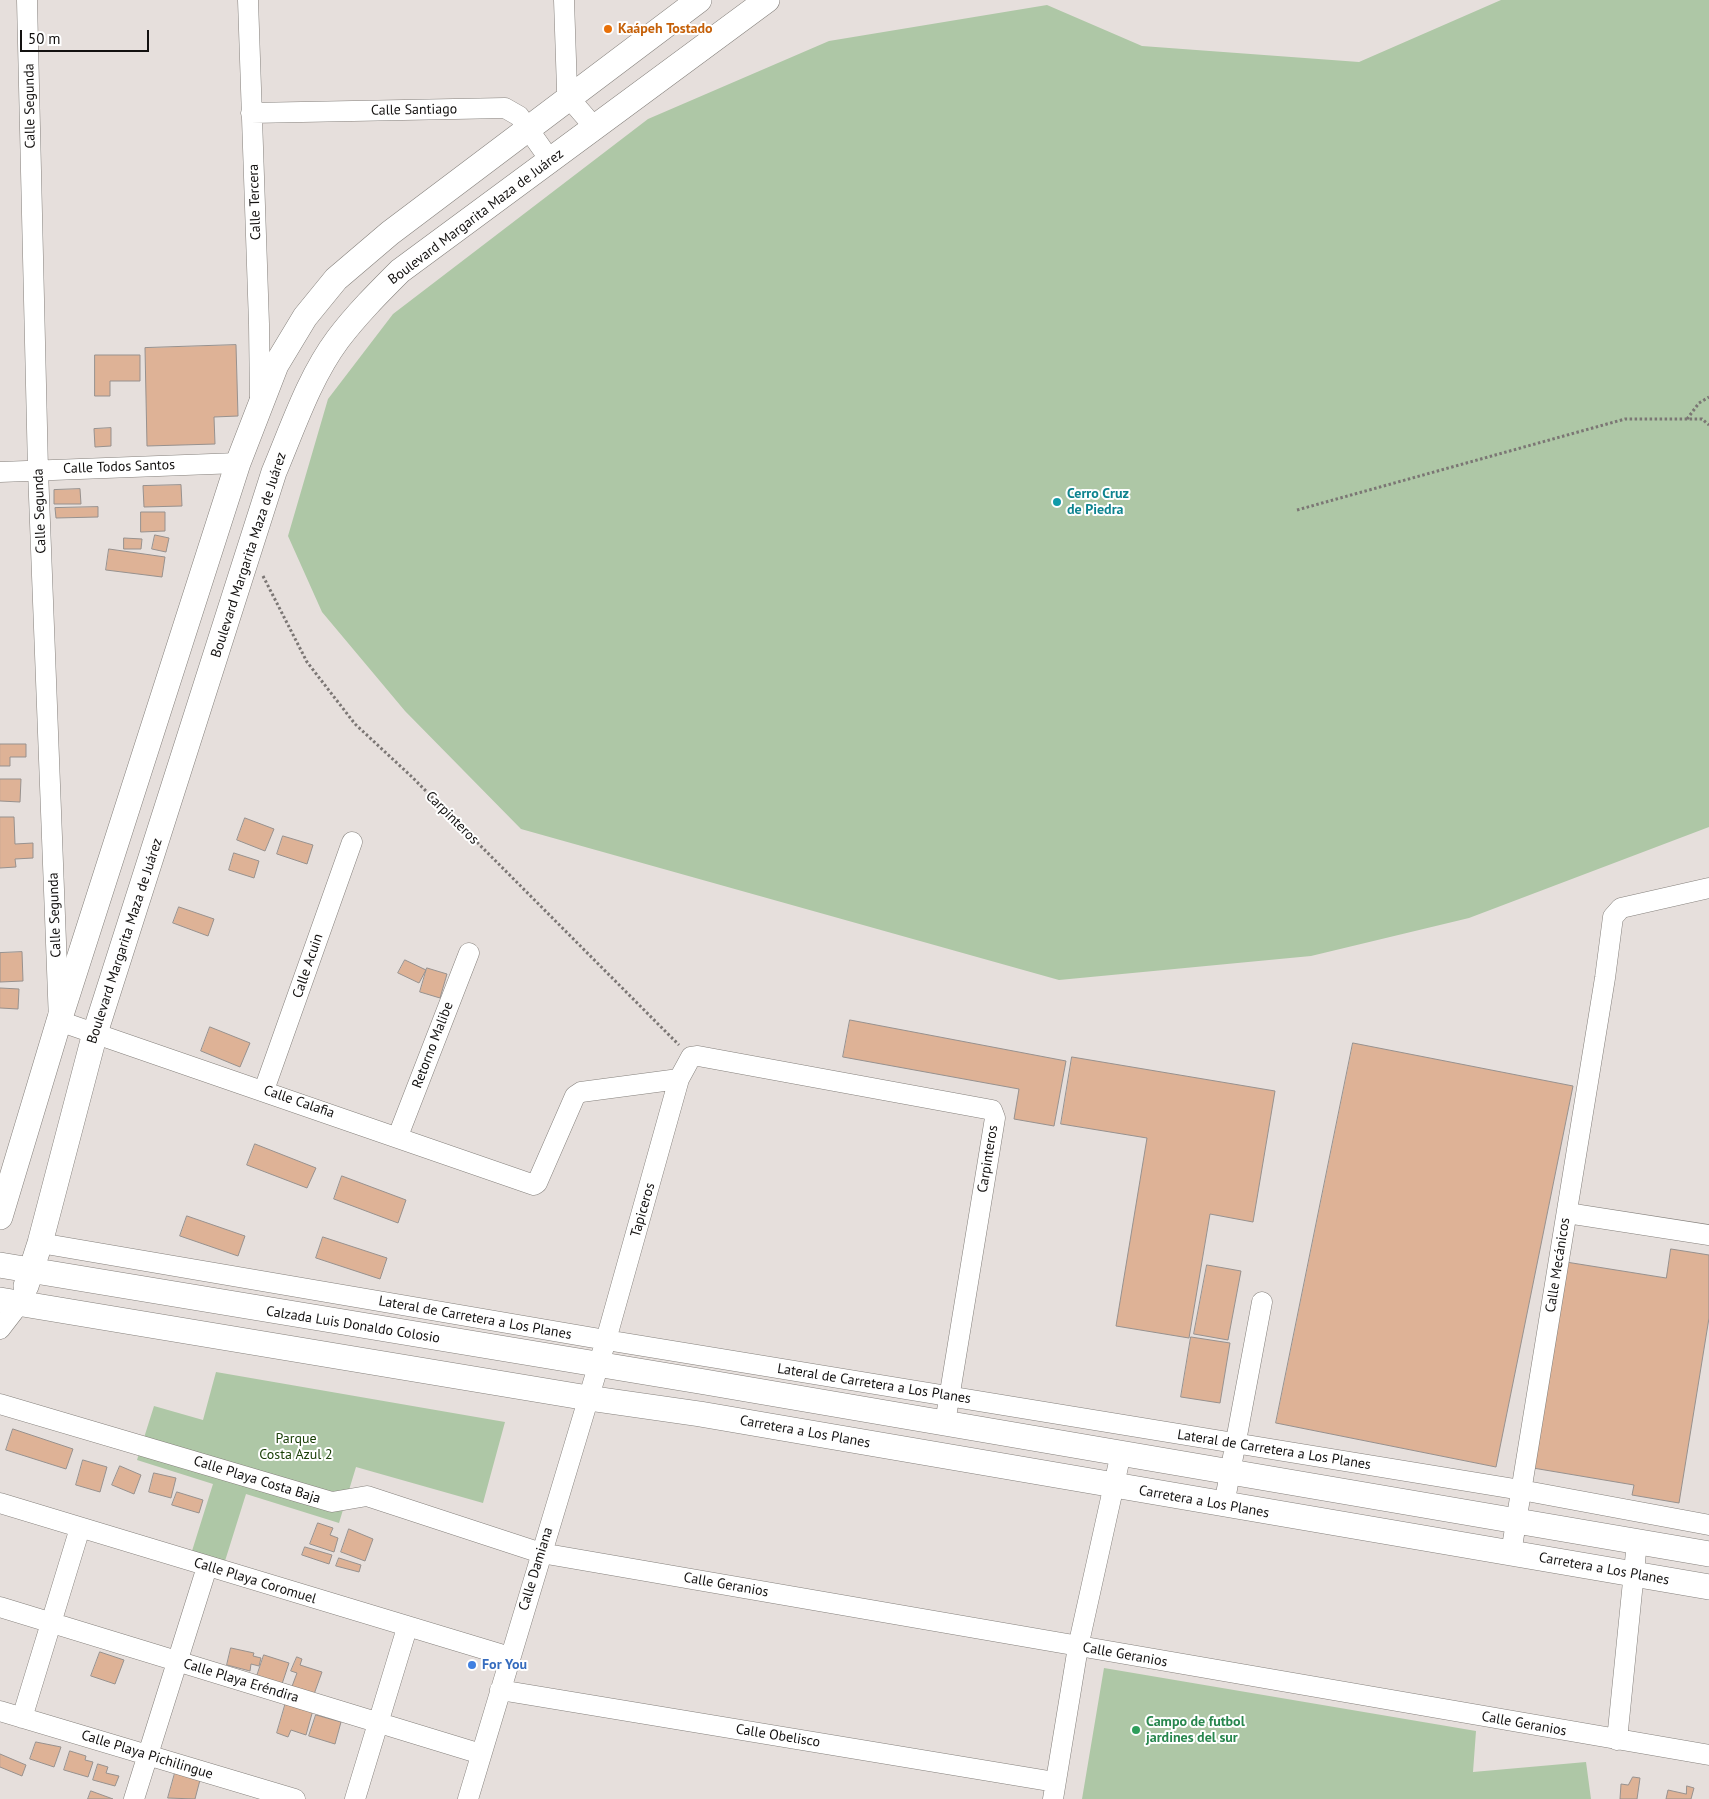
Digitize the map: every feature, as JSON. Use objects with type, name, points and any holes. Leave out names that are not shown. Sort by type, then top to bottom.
[{"type":"main road","points":[[0,1217],[60,1021],[238,463],[276,365],[305,317],[336,279],[390,233],[699,0]]},
{"type":"main road","name":"Boulevard Margarita Maza de Juárez","points":[[10,1301],[30,1272],[40,1243],[95,1033],[274,472],[307,392],[338,340],[367,304],[400,271],[766,0]]},
{"type":"main road","name":"Calzada Luis Donaldo Colosio","points":[[0,1266],[945,1423]]},
{"type":"main road","points":[[10,1301],[588,1398]]},
{"type":"main road","name":"Carretera a Los Planes","points":[[588,1398],[700,1414],[1709,1587]]},
{"type":"main road","points":[[945,1423],[1709,1554]]},
{"type":"street","name":"Calle Segunda","points":[[27,0],[38,470],[60,1021]]},
{"type":"street","name":"Calle Tercera","points":[[248,0],[260,405]]},
{"type":"street","points":[[564,0],[566,82],[570,99],[595,128]]},
{"type":"street","name":"Calle Santiago","points":[[252,113],[505,108],[519,116],[530,129],[550,160]]},
{"type":"street","name":"Calle Todos Santos","points":[[0,472],[238,463]]},
{"type":"street","name":"Calle Acuin","points":[[264,1090],[352,842]]},
{"type":"street","name":"Calle Mecánicos","points":[[1511,1552],[1605,978],[1613,917],[1616,911],[1709,888]]},
{"type":"street","name":"Retorno Malibe","points":[[398,1136],[469,953]]},
{"type":"street","name":"Calle Calafia","points":[[60,1021],[398,1136],[532,1184],[537,1183],[574,1096],[581,1092],[679,1080]]},
{"type":"street","points":[[679,1080],[691,1057]]},
{"type":"street","name":"Carpinteros","points":[[691,1057],[717,1059],[992,1110],[995,1118],[945,1423]]},
{"type":"street","name":"Tapiceros","points":[[606,1340],[679,1080]]},
{"type":"street","points":[[1567,1212],[1709,1235]]},
{"type":"street","name":"Lateral de Carretera a Los Planes","points":[[40,1243],[1235,1445],[1521,1490],[1709,1525]]},
{"type":"street","points":[[0,1329],[10,1301]]},
{"type":"street","points":[[1224,1505],[1262,1302]]},
{"type":"street","name":"Calle Damiana","points":[[468,1799],[606,1340]]},
{"type":"street","name":"Calle Playa Costa Baja","points":[[0,1404],[332,1502],[367,1496],[542,1553]]},
{"type":"street","points":[[1054,1791],[1078,1647],[1121,1453]]},
{"type":"street","name":"Calle Playa Coromuel","points":[[0,1503],[408,1628],[510,1657]]},
{"type":"street","points":[[22,1718],[80,1528]]},
{"type":"street","points":[[1617,1740],[1637,1542]]},
{"type":"street","name":"Calle Geranios","points":[[542,1553],[1709,1755]]},
{"type":"street","points":[[134,1799],[207,1566]]},
{"type":"street","name":"Calle Playa Eréndira","points":[[0,1607],[481,1754]]},
{"type":"street","points":[[355,1799],[408,1628]]},
{"type":"street","name":"Calle Obelisco","points":[[500,1690],[1054,1791]]},
{"type":"street","name":"Calle Playa Pichilingue","points":[[0,1711],[295,1799]]},
{"type":"path","points":[[1687,419],[1698,403],[1709,397]]},
{"type":"path","points":[[1297,510],[1625,419],[1702,419],[1709,426]]},
{"type":"path","name":"Carpinteros","points":[[250,551],[307,662],[355,724],[425,790],[691,1057]]},
{"type":"green space","points":[[1501,0],[1709,0],[1709,827],[1469,918],[1311,956],[1059,980],[521,829],[405,711],[322,612],[288,536],[328,399],[393,314],[648,119],[829,41],[1047,5],[1142,46],[1359,62]]},
{"type":"green space","name":"Parque Costa Azul 2","points":[[216,1372],[505,1422],[483,1503],[356,1467],[339,1523],[246,1494],[225,1561],[192,1551],[213,1484],[137,1460],[154,1406],[203,1420]]},
{"type":"green space","points":[[1104,1668],[1476,1731],[1473,1772],[1586,1762],[1591,1799],[1082,1799]]},
{"type":"building","points":[[236,345],[238,416],[214,417],[215,444],[147,446],[145,348]]},
{"type":"building","points":[[95,355],[140,355],[140,381],[110,381],[110,396],[95,396]]},
{"type":"building","points":[[111,428],[111,446],[95,447],[94,429]]},
{"type":"building","points":[[181,485],[182,506],[144,507],[143,486]]},
{"type":"building","points":[[80,489],[81,504],[54,504],[54,490]]},
{"type":"building","points":[[98,507],[98,517],[56,518],[55,508]]},
{"type":"building","points":[[141,512],[165,512],[165,531],[141,532]]},
{"type":"building","points":[[155,535],[169,538],[166,552],[152,549]]},
{"type":"building","points":[[124,538],[142,539],[141,549],[124,549]]},
{"type":"building","points":[[109,549],[165,557],[162,577],[106,570]]},
{"type":"building","points":[[0,744],[26,744],[26,757],[10,757],[10,766],[0,766]]},
{"type":"building","points":[[0,779],[21,779],[20,802],[0,801]]},
{"type":"building","points":[[0,817],[14,817],[15,844],[33,843],[33,858],[15,859],[16,867],[0,868]]},
{"type":"building","points":[[245,818],[274,829],[265,851],[237,840]]},
{"type":"building","points":[[283,836],[313,845],[307,864],[277,854]]},
{"type":"building","points":[[234,853],[259,861],[254,878],[229,870]]},
{"type":"building","points":[[179,907],[214,919],[208,936],[173,923]]},
{"type":"building","points":[[22,952],[23,981],[0,982],[0,953]]},
{"type":"building","points":[[405,960],[426,970],[419,983],[398,973]]},
{"type":"building","points":[[427,968],[447,974],[440,998],[420,992]]},
{"type":"building","points":[[0,988],[19,989],[18,1009],[0,1008]]},
{"type":"building","points":[[850,1020],[1066,1061],[1054,1126],[1014,1119],[1019,1089],[843,1057]]},
{"type":"building","points":[[210,1027],[250,1043],[240,1067],[201,1051]]},
{"type":"building","points":[[1353,1043],[1573,1086],[1496,1467],[1276,1423]]},
{"type":"building","points":[[1072,1057],[1275,1091],[1253,1222],[1210,1214],[1189,1338],[1116,1326],[1147,1138],[1061,1124]]},
{"type":"building","points":[[255,1144],[316,1168],[307,1188],[247,1165]]},
{"type":"building","points":[[342,1176],[406,1200],[398,1223],[334,1199]]},
{"type":"building","points":[[187,1216],[245,1236],[238,1256],[180,1236]]},
{"type":"building","points":[[323,1237],[387,1258],[380,1279],[316,1258]]},
{"type":"building","points":[[1671,1249],[1709,1255],[1709,1318],[1679,1503],[1632,1495],[1634,1485],[1533,1468],[1566,1262],[1666,1278]]},
{"type":"building","points":[[1207,1265],[1241,1271],[1228,1340],[1194,1334]]},
{"type":"building","points":[[1191,1337],[1230,1343],[1220,1403],[1181,1397]]},
{"type":"building","points":[[13,1429],[73,1449],[66,1469],[6,1450]]},
{"type":"building","points":[[83,1460],[107,1467],[100,1492],[76,1485]]},
{"type":"building","points":[[120,1466],[141,1475],[134,1494],[112,1485]]},
{"type":"building","points":[[154,1473],[176,1478],[171,1498],[149,1492]]},
{"type":"building","points":[[177,1492],[203,1500],[199,1513],[172,1505]]},
{"type":"building","points":[[318,1523],[333,1528],[330,1535],[338,1538],[334,1552],[310,1544]]},
{"type":"building","points":[[349,1529],[373,1539],[365,1561],[341,1552]]},
{"type":"building","points":[[305,1547],[332,1555],[329,1564],[302,1555]]},
{"type":"building","points":[[339,1558],[361,1565],[359,1572],[336,1566]]},
{"type":"building","points":[[231,1648],[254,1653],[253,1656],[261,1658],[259,1666],[251,1664],[250,1671],[227,1665]]},
{"type":"building","points":[[100,1652],[124,1660],[115,1684],[91,1676]]},
{"type":"building","points":[[264,1655],[289,1663],[282,1684],[257,1676]]},
{"type":"building","points":[[297,1657],[302,1659],[300,1665],[322,1672],[313,1697],[291,1689],[297,1673],[291,1671]]},
{"type":"building","points":[[286,1702],[313,1710],[306,1735],[291,1730],[288,1737],[277,1733]]},
{"type":"building","points":[[316,1715],[341,1722],[335,1744],[309,1736]]},
{"type":"building","points":[[36,1742],[61,1747],[54,1767],[30,1759]]},
{"type":"building","points":[[70,1751],[86,1756],[85,1760],[93,1762],[88,1777],[64,1770]]},
{"type":"building","points":[[0,1754],[26,1765],[22,1776],[0,1767]]},
{"type":"building","points":[[98,1764],[108,1767],[106,1773],[119,1776],[115,1786],[93,1780]]},
{"type":"building","points":[[175,1773],[200,1780],[195,1799],[168,1798]]},
{"type":"building","points":[[1633,1777],[1640,1778],[1637,1799],[1620,1799],[1621,1784],[1628,1785]]},
{"type":"building","points":[[1687,1786],[1694,1788],[1691,1799],[1666,1799],[1668,1790],[1686,1794]]},
{"type":"building","points":[[91,1791],[113,1799],[88,1799]]},
{"type":"place","name":"Kaápeh Tostado","points":[[608,29]]},
{"type":"place","name":"Cerro Cruz de Piedra","points":[[1057,502]]},
{"type":"place","name":"For You","points":[[472,1665]]},
{"type":"place","name":"Campo de futbol jardines del sur","points":[[1136,1730]]}]
